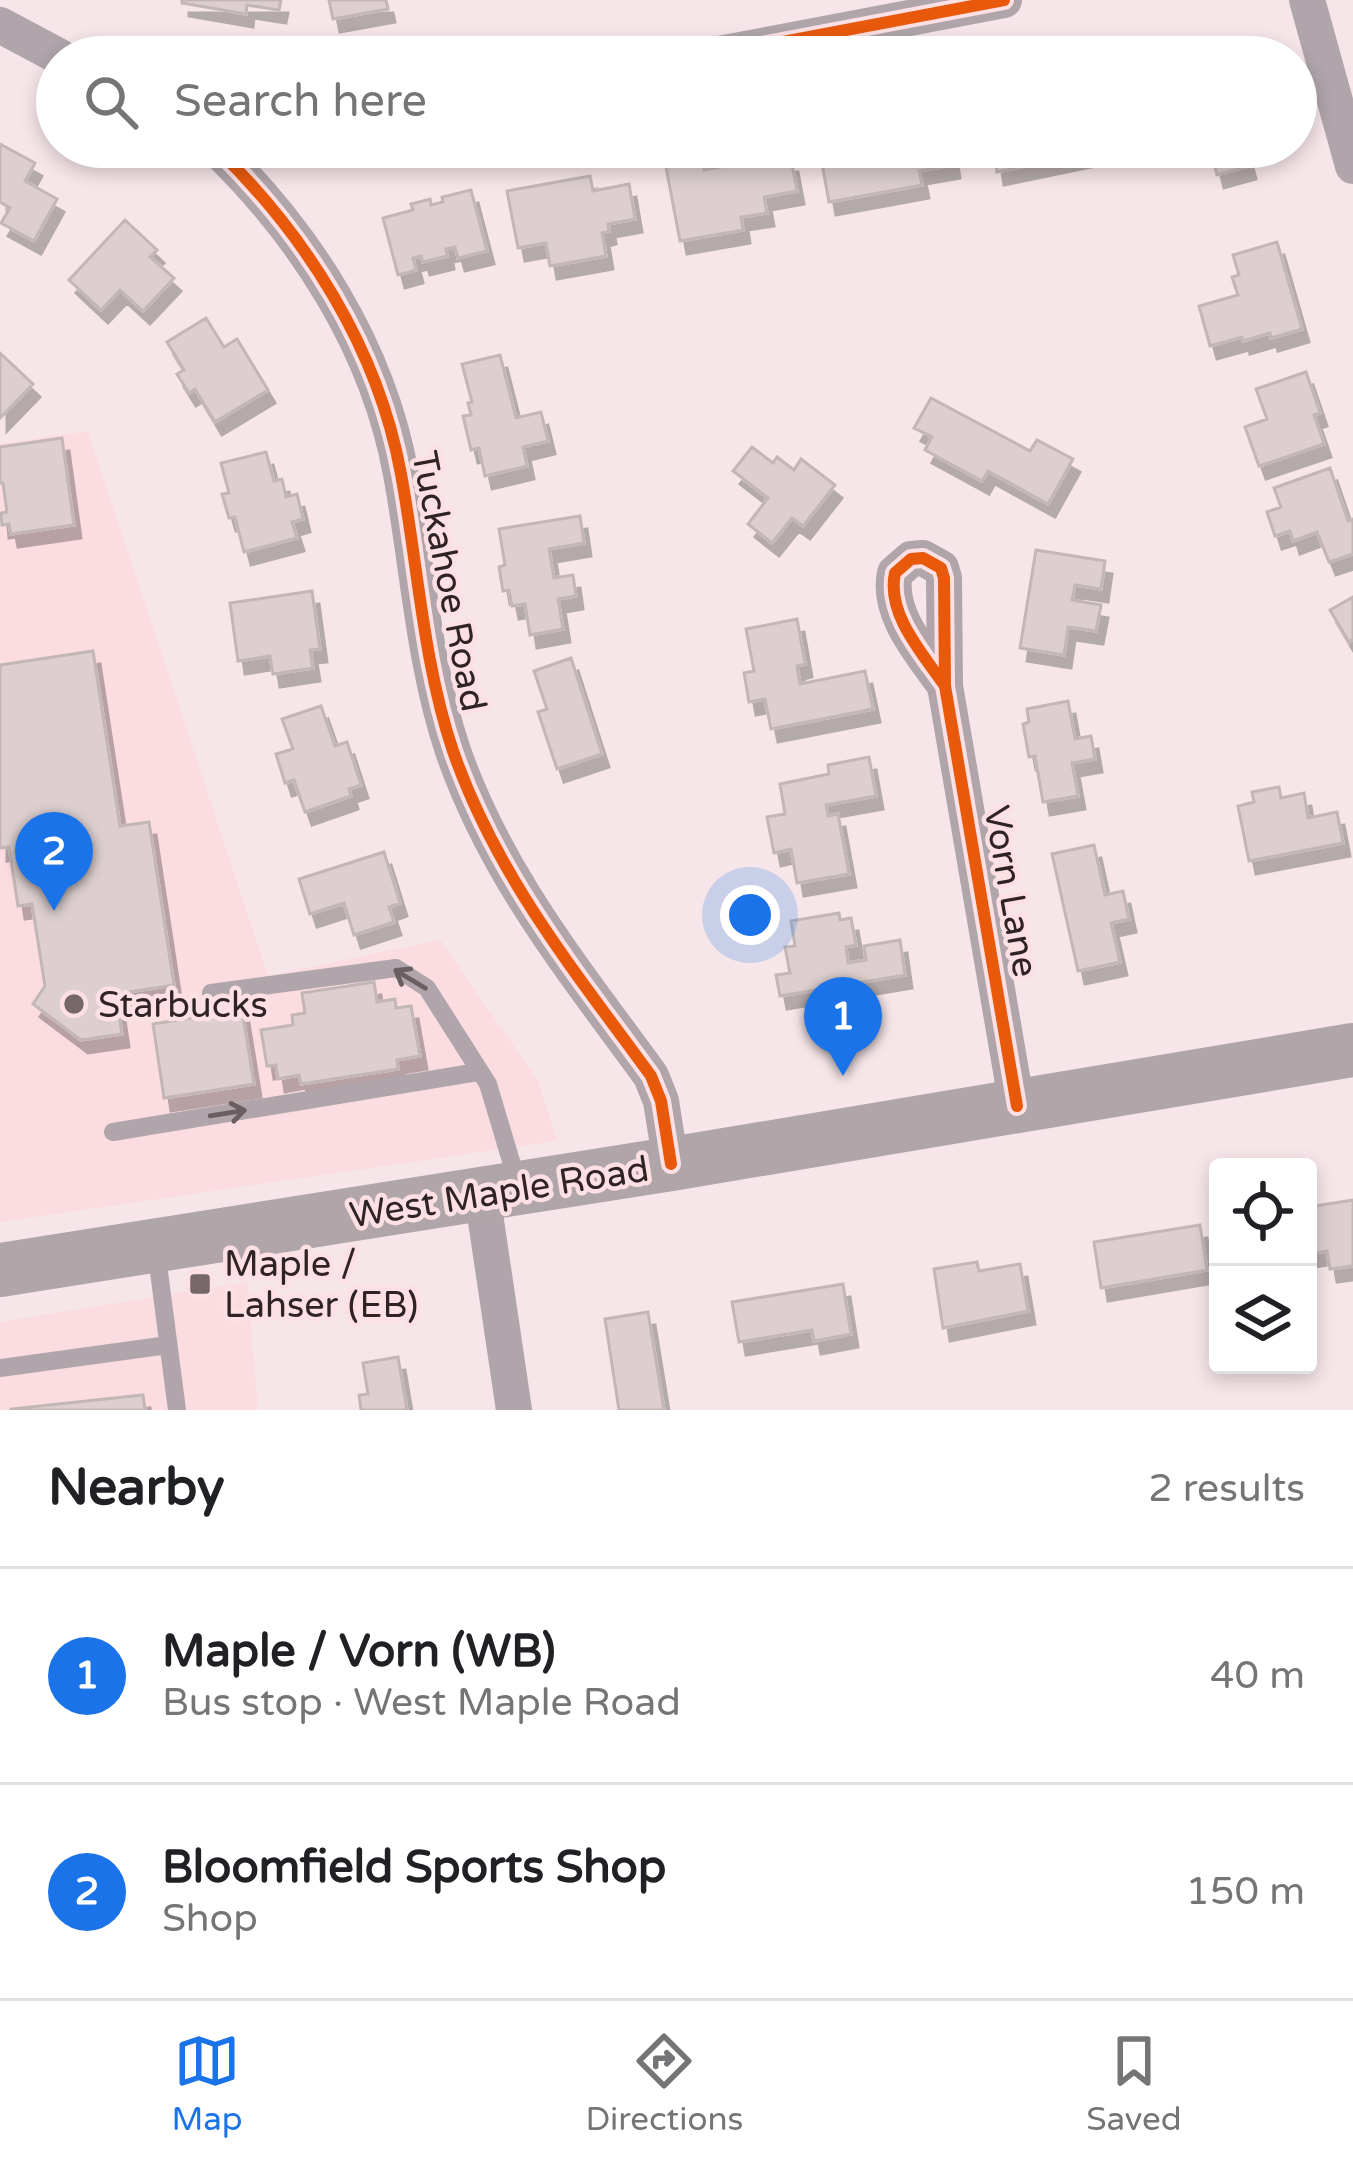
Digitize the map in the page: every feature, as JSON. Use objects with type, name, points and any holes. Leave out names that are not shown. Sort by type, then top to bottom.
[{"type":"main road","name":"West Maple Road","points":[[0,1270],[1353,1050]]},
{"type":"street","points":[[814,36],[1004,0]]},
{"type":"street","points":[[1307,0],[1317,36]]},
{"type":"street","points":[[0,25],[36,44]]},
{"type":"street","points":[[1317,36],[1353,166]]},
{"type":"street","name":"Tuckahoe Road","points":[[235,168],[269,203],[316,266],[373,376],[396,448],[431,666],[452,748],[487,833],[528,908],[651,1076],[662,1101],[671,1164]]},
{"type":"street","name":"Vorn Lane","points":[[945,686],[1017,1106]]},
{"type":"street","points":[[500,1190],[514,1410]]},
{"type":"lane","points":[[211,993],[396,968],[427,988],[488,1084],[500,1190]]},
{"type":"lane","points":[[113,1132],[478,1072]]},
{"type":"lane","points":[[156,1244],[177,1410]]},
{"type":"lane","points":[[0,1368],[168,1346]]},
{"type":"shaded area","points":[[88,431],[268,976],[440,940],[538,1081],[557,1141],[0,1222],[0,444]]},
{"type":"shaded area","points":[[247,1282],[258,1410],[0,1410],[0,1322]]},
{"type":"building","points":[[182,0],[281,0],[279,10],[247,5],[246,14]]},
{"type":"building","points":[[329,0],[386,0],[388,9],[333,19]]},
{"type":"building","points":[[0,144],[35,163],[25,181],[57,199],[34,241],[1,223],[10,208],[0,202]]},
{"type":"building","points":[[666,168],[793,168],[797,191],[764,197],[767,213],[741,217],[743,230],[680,241]]},
{"type":"building","points":[[823,168],[936,168],[919,171],[922,185],[829,202]]},
{"type":"building","points":[[1215,168],[1242,168],[1217,175]]},
{"type":"building","points":[[590,176],[593,191],[629,184],[635,219],[608,224],[609,231],[602,233],[606,256],[550,266],[546,243],[518,248],[507,191]]},
{"type":"building","points":[[471,190],[487,251],[458,258],[455,247],[446,249],[447,256],[423,262],[421,256],[413,258],[416,270],[398,275],[383,218],[413,210],[411,204],[430,199],[431,205],[443,202],[442,197]]},
{"type":"building","points":[[125,220],[157,250],[150,257],[174,278],[143,311],[120,290],[101,310],[69,280]]},
{"type":"building","points":[[1277,242],[1302,329],[1210,346],[1199,306],[1238,295],[1232,277],[1239,275],[1233,255]]},
{"type":"building","points":[[206,318],[224,347],[237,339],[268,390],[215,422],[195,389],[189,393],[177,374],[184,370],[167,342]]},
{"type":"building","points":[[0,353],[33,384],[0,418]]},
{"type":"building","points":[[500,355],[516,418],[541,412],[548,441],[523,447],[527,466],[485,476],[479,448],[471,450],[463,416],[471,415],[468,403],[472,402],[462,364]]},
{"type":"building","points":[[1306,372],[1320,413],[1314,415],[1324,444],[1259,466],[1245,427],[1267,419],[1256,389]]},
{"type":"building","points":[[931,398],[1030,451],[1037,440],[1073,459],[1048,504],[988,471],[982,481],[925,450],[932,437],[914,428]]},
{"type":"building","points":[[62,438],[74,525],[11,534],[9,524],[2,525],[1,513],[7,512],[0,483],[0,447]]},
{"type":"building","points":[[752,447],[773,463],[777,457],[794,470],[801,459],[835,485],[803,526],[792,518],[772,543],[748,524],[768,498],[733,471]]},
{"type":"building","points":[[266,452],[274,481],[282,479],[286,497],[297,494],[303,519],[292,522],[297,538],[244,552],[235,517],[229,518],[222,494],[229,493],[221,463]]},
{"type":"building","points":[[1330,468],[1348,521],[1353,519],[1353,554],[1329,562],[1317,532],[1293,541],[1290,531],[1275,536],[1267,512],[1281,507],[1274,488]]},
{"type":"building","points":[[580,516],[584,543],[549,549],[554,578],[573,575],[576,596],[558,599],[563,629],[530,635],[525,604],[512,606],[509,590],[503,591],[499,567],[505,565],[499,529]]},
{"type":"building","points":[[1036,550],[1105,561],[1101,589],[1075,585],[1072,600],[1101,605],[1096,631],[1068,627],[1064,655],[1020,648]]},
{"type":"building","points":[[312,591],[320,649],[310,650],[313,668],[273,674],[270,656],[238,661],[230,603]]},
{"type":"building","points":[[1353,597],[1353,639],[1349,642],[1330,610]]},
{"type":"building","points":[[797,619],[805,664],[797,666],[800,684],[865,671],[873,709],[771,729],[765,699],[749,702],[744,673],[754,671],[746,629]]},
{"type":"building","points":[[93,651],[120,826],[149,822],[174,985],[116,994],[122,1034],[81,1040],[33,1004],[45,986],[32,904],[18,906],[9,847],[0,848],[0,665]]},
{"type":"building","points":[[571,658],[602,754],[557,769],[538,712],[547,709],[534,671]]},
{"type":"building","points":[[1068,701],[1075,739],[1091,736],[1095,759],[1072,763],[1078,796],[1043,802],[1035,756],[1029,757],[1023,724],[1029,722],[1027,709]]},
{"type":"building","points":[[321,706],[335,746],[347,742],[361,785],[349,789],[351,796],[305,812],[294,780],[285,783],[276,754],[293,749],[282,719]]},
{"type":"building","points":[[869,757],[876,796],[826,805],[828,816],[838,814],[849,874],[797,883],[791,849],[774,853],[767,817],[785,814],[780,784],[829,774],[828,765]]},
{"type":"building","points":[[1279,787],[1281,798],[1304,793],[1308,818],[1337,812],[1343,843],[1249,861],[1238,806],[1254,802],[1252,792]]},
{"type":"building","points":[[1094,845],[1105,895],[1123,891],[1129,919],[1111,923],[1120,962],[1078,971],[1052,854]]},
{"type":"building","points":[[384,852],[400,903],[389,907],[394,922],[354,935],[344,903],[310,914],[299,879]]},
{"type":"building","points":[[839,913],[840,920],[851,918],[856,945],[846,947],[848,963],[866,960],[864,946],[900,940],[905,975],[780,996],[776,975],[790,973],[785,947],[795,946],[791,921]]},
{"type":"building","points":[[374,982],[377,1002],[395,999],[396,1008],[411,1006],[420,1056],[397,1060],[398,1069],[301,1084],[299,1075],[278,1079],[276,1065],[267,1066],[261,1030],[293,1025],[292,1015],[305,1013],[302,993]]},
{"type":"building","points":[[242,1010],[254,1084],[164,1098],[153,1024]]},
{"type":"building","points":[[1353,1200],[1353,1266],[1330,1269],[1327,1251],[1317,1253],[1317,1206]]},
{"type":"building","points":[[1200,1225],[1207,1270],[1101,1288],[1094,1242]]},
{"type":"building","points":[[977,1262],[979,1271],[1020,1264],[1028,1311],[943,1328],[934,1269]]},
{"type":"building","points":[[843,1284],[851,1334],[814,1341],[812,1330],[739,1342],[732,1302]]},
{"type":"building","points":[[648,1312],[664,1410],[619,1410],[605,1319]]},
{"type":"building","points":[[398,1357],[407,1410],[361,1410],[359,1395],[368,1394],[363,1363]]},
{"type":"building","points":[[143,1395],[145,1410],[11,1410],[11,1409]]},
{"type":"cycle path","points":[[814,36],[1004,0]]},
{"type":"cycle path","points":[[235,168],[308,256],[356,338],[390,427],[428,649],[453,751],[515,881],[651,1076],[661,1101],[671,1164]]},
{"type":"cycle path","points":[[945,686],[908,633],[896,603],[895,573],[911,559],[923,558],[941,568],[944,578],[945,686],[1017,1106]]},
{"type":"place","name":"Bloomfield Sports Shop","points":[[54,911]]},
{"type":"place","name":"Starbucks","points":[[74,1004]]},
{"type":"place","name":"Maple / Vorn (WB)","points":[[843,1076]]},
{"type":"place","name":"Maple / Lahser (EB)","points":[[200,1284]]}]
